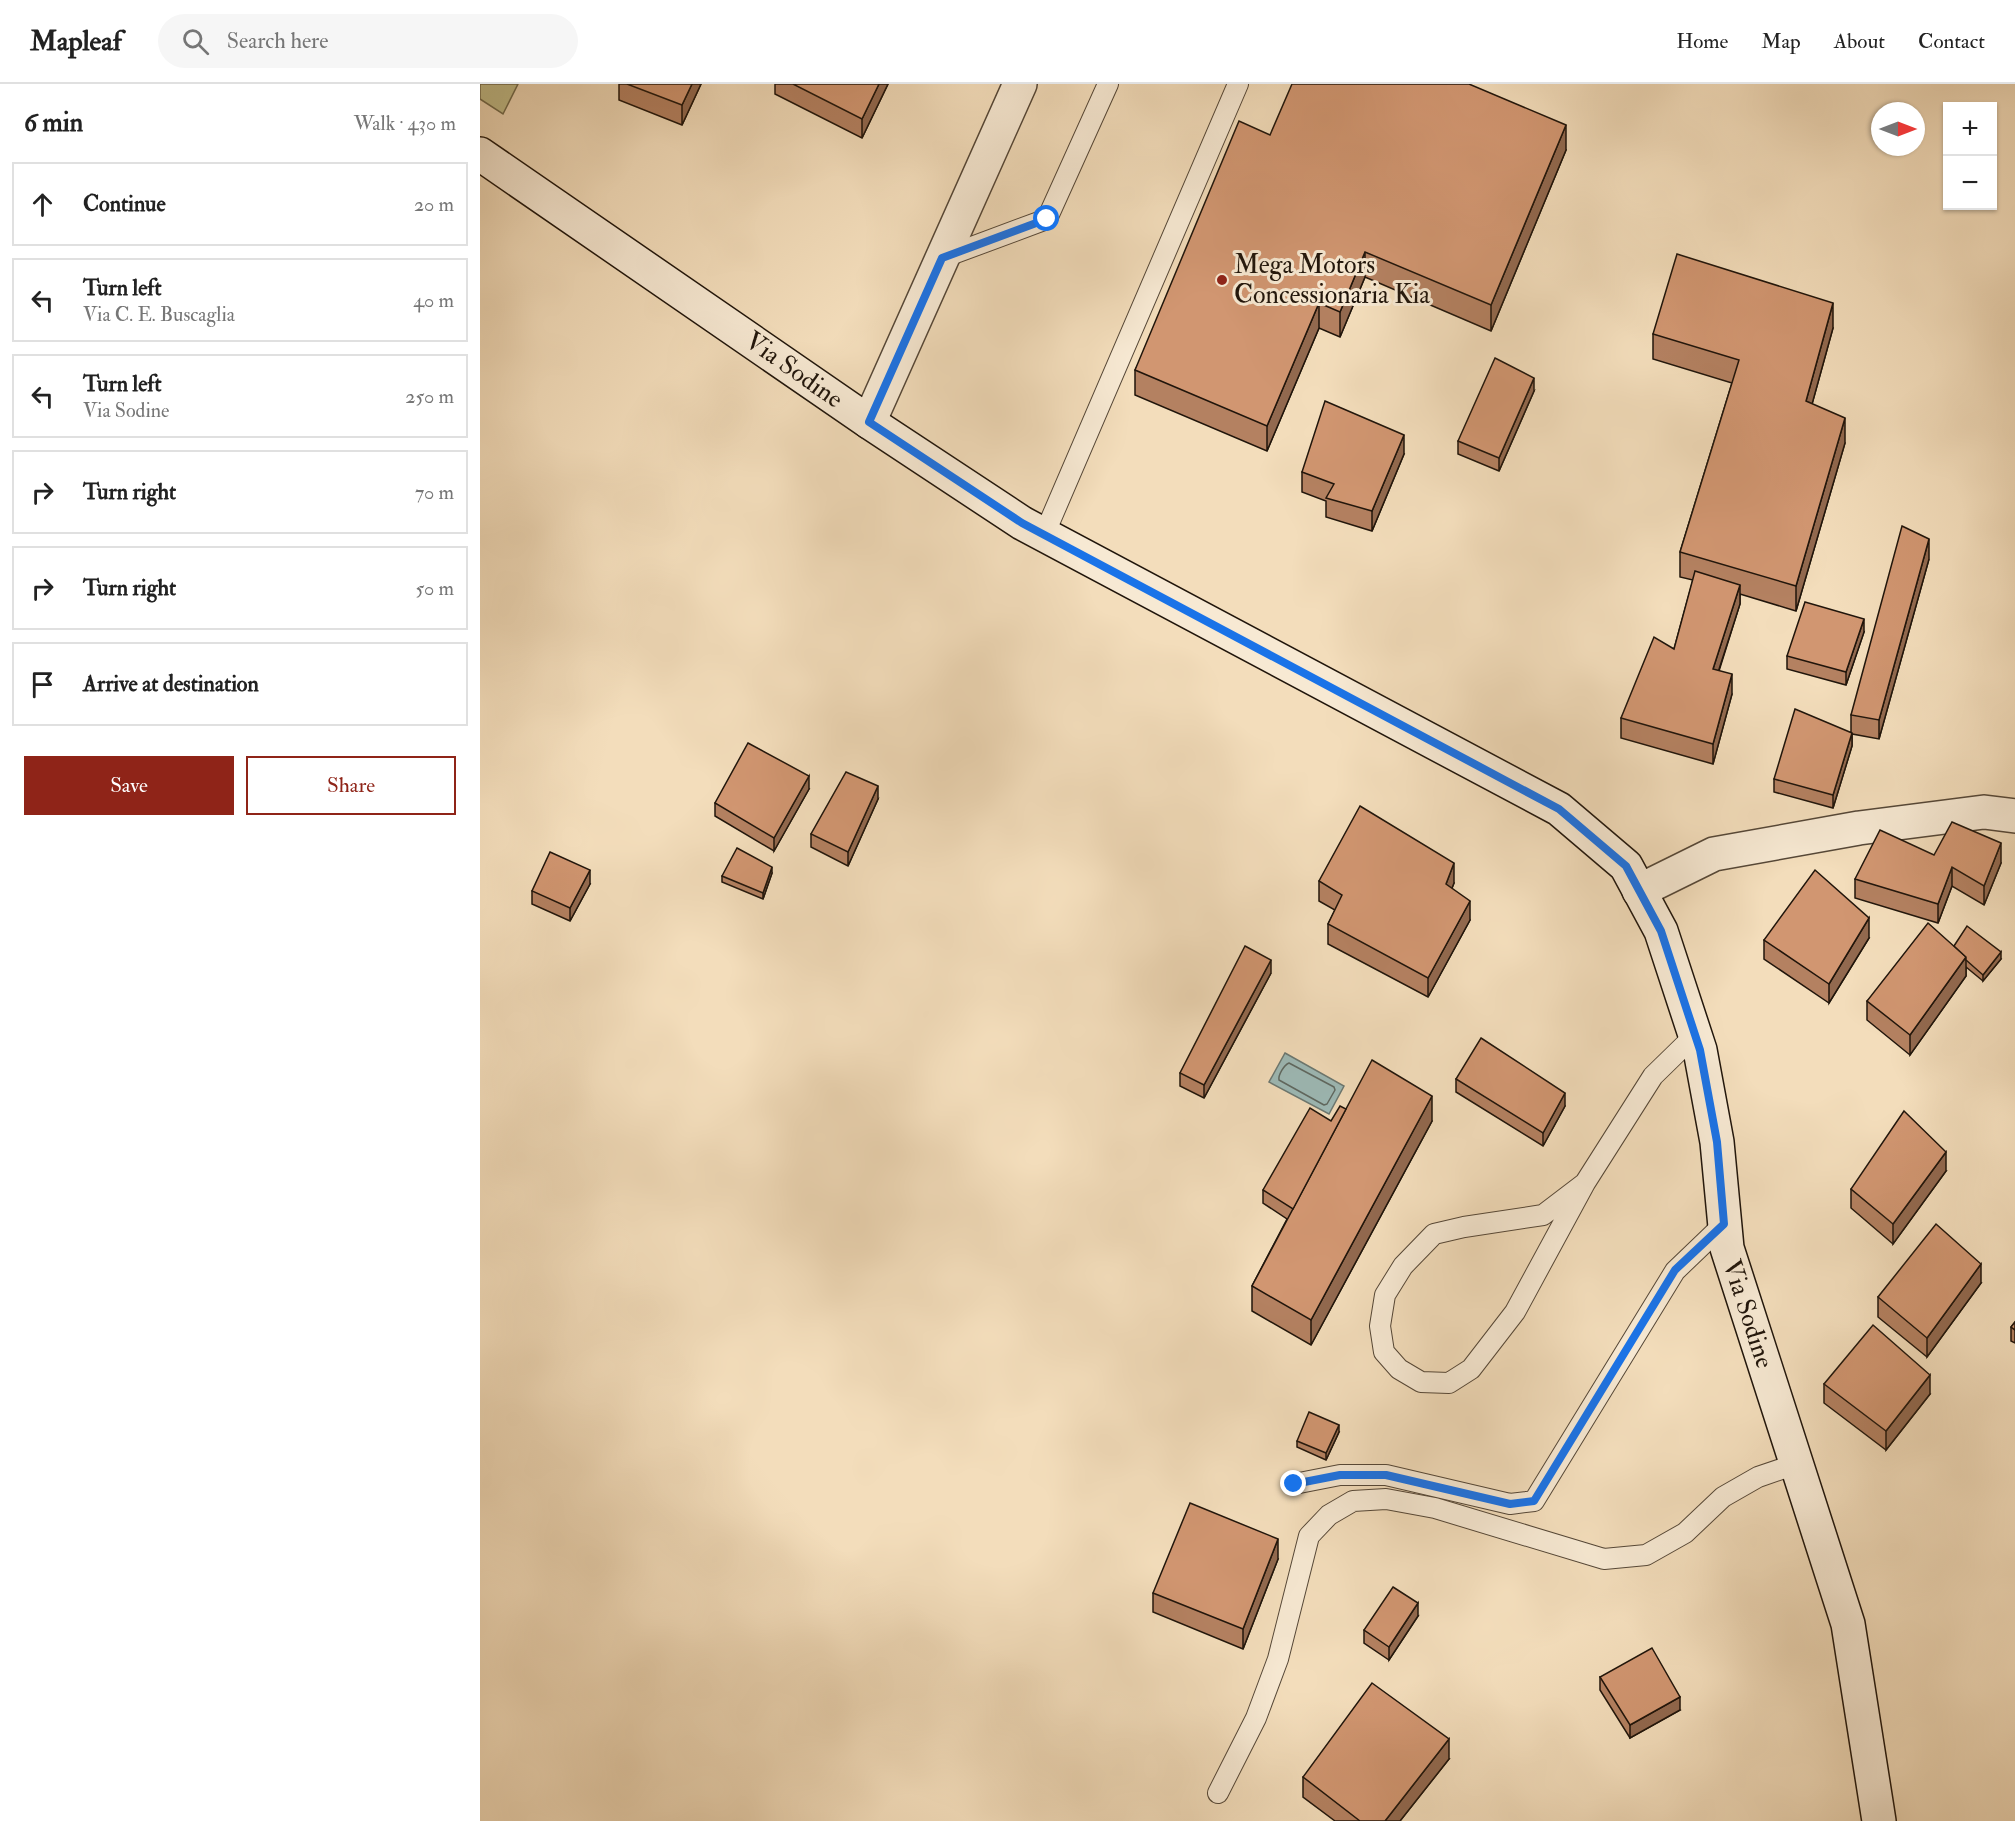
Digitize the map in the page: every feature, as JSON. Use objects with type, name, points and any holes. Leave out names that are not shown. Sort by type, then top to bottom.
[{"type":"street","points":[[869,422],[1020,84]]},
{"type":"street","name":"Via Sodine","points":[[480,154],[869,422],[1022,523],[1559,809],[1626,866],[1661,931],[1700,1050],[1717,1142],[1727,1248],[1848,1624],[1879,1821]]},
{"type":"street","points":[[1639,891],[1714,854],[1881,825],[1984,812],[2015,816]]},
{"type":"lane","points":[[942,258],[1047,219],[1108,84]]},
{"type":"lane","points":[[1044,535],[1238,84]]},
{"type":"lane","points":[[1585,1183],[1543,1215],[1434,1234],[1403,1266],[1385,1295],[1380,1326],[1384,1352],[1398,1370],[1421,1382],[1449,1383],[1471,1370],[1515,1312],[1585,1183],[1653,1076],[1695,1035]]},
{"type":"lane","points":[[1294,1484],[1340,1475],[1386,1475],[1510,1504],[1534,1501],[1675,1270],[1724,1224]]},
{"type":"lane","points":[[1218,1793],[1256,1718],[1278,1659],[1308,1536],[1329,1515],[1353,1501],[1386,1499],[1435,1508],[1604,1558],[1646,1555],[1685,1533],[1723,1497],[1758,1477],[1797,1464]]},
{"type":"shaded area","points":[[480,84],[518,84],[503,114],[480,99]]},
{"type":"water","points":[[1285,1053],[1344,1086],[1329,1114],[1269,1082]]},
{"type":"building","points":[[627,84],[692,84],[682,105]]},
{"type":"building","points":[[793,84],[879,84],[862,119]]},
{"type":"building","points":[[1292,84],[1469,84],[1566,125],[1491,305],[1365,252],[1340,312],[1319,303],[1267,426],[1135,370],[1239,121],[1270,135]]},
{"type":"building","points":[[1677,254],[1833,303],[1806,401],[1845,418],[1796,586],[1680,552],[1739,360],[1653,334]]},
{"type":"building","points":[[1495,358],[1534,378],[1499,458],[1458,441]]},
{"type":"building","points":[[1325,401],[1404,435],[1372,511],[1326,498],[1334,484],[1302,472]]},
{"type":"building","points":[[1902,526],[1929,539],[1879,720],[1851,715]]},
{"type":"building","points":[[1695,571],[1740,585],[1713,669],[1732,674],[1713,744],[1621,718],[1654,637],[1674,649]]},
{"type":"building","points":[[1805,602],[1864,619],[1846,672],[1787,656]]},
{"type":"building","points":[[1795,709],[1852,733],[1833,795],[1774,779]]},
{"type":"building","points":[[748,743],[809,776],[774,838],[715,803]]},
{"type":"building","points":[[846,772],[878,786],[848,852],[811,834]]},
{"type":"building","points":[[1360,806],[1454,863],[1446,884],[1470,901],[1428,978],[1328,924],[1342,895],[1319,881]]},
{"type":"building","points":[[1952,822],[2001,843],[1984,886],[1952,867],[1938,904],[1855,879],[1880,830],[1934,855]]},
{"type":"building","points":[[737,848],[772,867],[763,893],[722,876]]},
{"type":"building","points":[[550,852],[590,870],[570,908],[532,891]]},
{"type":"building","points":[[1815,870],[1869,918],[1829,984],[1764,940]]},
{"type":"building","points":[[1928,923],[1966,957],[1910,1035],[1867,1001]]},
{"type":"building","points":[[1967,926],[2001,952],[1983,975],[1954,946]]},
{"type":"building","points":[[1245,946],[1271,960],[1204,1085],[1180,1073]]},
{"type":"building","points":[[1481,1038],[1565,1093],[1543,1133],[1456,1079]]},
{"type":"building","points":[[1372,1060],[1432,1096],[1311,1320],[1252,1286]]},
{"type":"building","points":[[1340,1106],[1346,1109],[1293,1209],[1263,1190],[1310,1108],[1331,1121]]},
{"type":"building","points":[[1904,1111],[1946,1152],[1893,1224],[1851,1189]]},
{"type":"building","points":[[1936,1224],[1981,1264],[1927,1338],[1878,1297]]},
{"type":"building","points":[[1873,1325],[1930,1375],[1886,1431],[1824,1384]]},
{"type":"building","points":[[1309,1412],[1339,1425],[1326,1453],[1297,1441]]},
{"type":"building","points":[[1190,1503],[1278,1539],[1243,1629],[1153,1593]]},
{"type":"building","points":[[1393,1587],[1418,1603],[1389,1647],[1364,1630]]},
{"type":"building","points":[[1652,1648],[1680,1697],[1630,1725],[1600,1677]]},
{"type":"building","points":[[1372,1683],[1449,1739],[1385,1821],[1360,1821],[1303,1777]]},
{"type":"place","name":"Mega Motors Concessionaria Kia","points":[[1222,280]]},
{"type":"route","points":[[1047,219],[942,258],[869,422],[1022,523],[1559,809],[1626,866],[1661,931],[1700,1050],[1717,1142],[1724,1224],[1675,1270],[1534,1501],[1510,1504],[1386,1475],[1340,1475],[1294,1484]]}]
